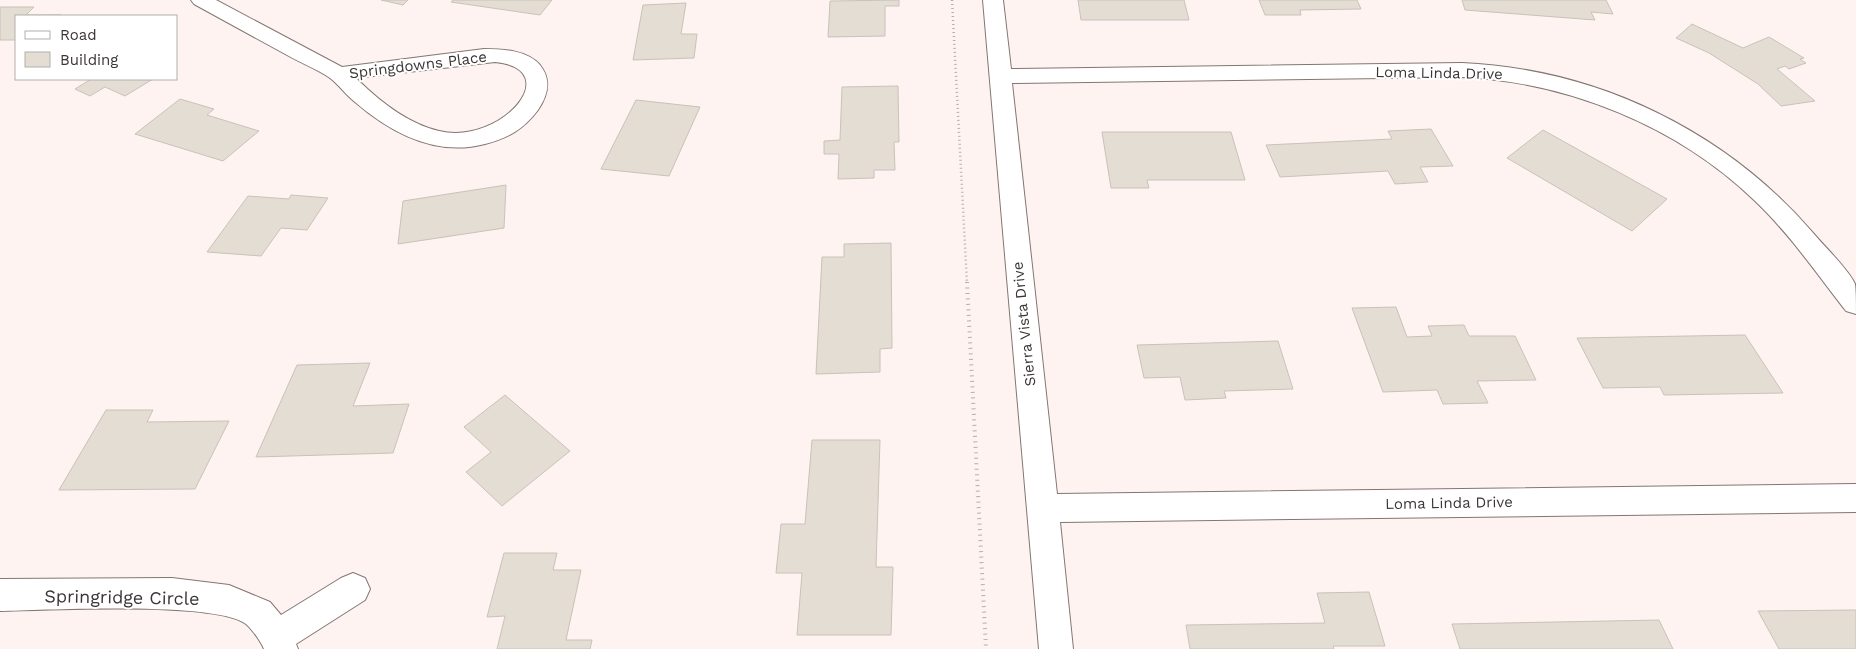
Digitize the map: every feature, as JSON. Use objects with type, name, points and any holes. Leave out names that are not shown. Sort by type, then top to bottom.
[{"type":"street","name":"Springdowns Place","points":[[202,0],[339,74],[355,93],[392,119],[434,139],[452,141],[478,138],[505,128],[524,112],[536,95],[538,80],[531,68],[517,59],[499,56],[376,68],[339,74]]},
{"type":"street","name":"Sierra Vista Drive","points":[[993,0],[1056,649]]},
{"type":"street","name":"Loma Linda Drive","points":[[1000,76],[1462,70],[1530,76],[1576,89],[1654,121],[1731,168],[1762,193],[1793,226],[1856,304]]},
{"type":"street","name":"Loma Linda Drive","points":[[1043,508],[1856,498]]},
{"type":"street","points":[[279,643],[353,589]]},
{"type":"street","name":"Springridge Circle","points":[[0,595],[172,594],[229,601],[258,613],[279,643]]},
{"type":"path","points":[[952,0],[986,649]]},
{"type":"building","points":[[381,0],[408,0],[403,5]]},
{"type":"building","points":[[453,0],[552,0],[540,15],[451,2]]},
{"type":"building","points":[[899,0],[899,6],[885,6],[885,36],[828,37],[830,1]]},
{"type":"building","points":[[1078,0],[1184,0],[1189,20],[1081,20]]},
{"type":"building","points":[[1259,0],[1357,0],[1361,9],[1300,10],[1301,15],[1265,15]]},
{"type":"building","points":[[1462,0],[1606,0],[1613,14],[1591,12],[1595,20],[1465,10]]},
{"type":"building","points":[[686,3],[681,34],[697,34],[694,58],[633,60],[643,5]]},
{"type":"building","points":[[0,7],[34,7],[26,15],[15,15],[15,40],[0,40]]},
{"type":"building","points":[[1692,24],[1743,48],[1769,37],[1804,58],[1800,59],[1806,63],[1789,69],[1785,66],[1777,69],[1815,101],[1781,106],[1758,84],[1709,53],[1676,38]]},
{"type":"building","points":[[89,80],[151,80],[125,96],[105,87],[90,96],[75,89]]},
{"type":"building","points":[[898,86],[899,142],[894,142],[895,170],[874,170],[874,178],[838,179],[839,154],[824,154],[824,141],[840,140],[842,87]]},
{"type":"building","points":[[180,99],[214,109],[207,115],[259,131],[223,161],[135,134]]},
{"type":"building","points":[[636,100],[700,107],[669,176],[601,169]]},
{"type":"building","points":[[1431,129],[1453,166],[1420,167],[1428,182],[1395,184],[1388,171],[1280,177],[1266,145],[1392,139],[1388,131]]},
{"type":"building","points":[[1543,130],[1667,199],[1632,231],[1507,158]]},
{"type":"building","points":[[1102,132],[1231,132],[1245,180],[1147,180],[1149,188],[1111,188]]},
{"type":"building","points":[[506,185],[504,228],[398,244],[403,201]]},
{"type":"building","points":[[291,195],[328,198],[307,230],[281,228],[261,256],[207,252],[248,196],[289,199]]},
{"type":"building","points":[[891,243],[892,348],[880,349],[880,372],[816,374],[822,257],[844,257],[844,244]]},
{"type":"building","points":[[1396,307],[1407,337],[1432,336],[1428,326],[1464,325],[1469,336],[1515,336],[1536,380],[1477,381],[1488,403],[1443,404],[1437,390],[1383,392],[1352,308]]},
{"type":"building","points":[[1745,335],[1783,393],[1664,395],[1660,387],[1603,388],[1577,338]]},
{"type":"building","points":[[1278,341],[1293,389],[1224,391],[1226,398],[1185,400],[1180,377],[1144,378],[1137,345]]},
{"type":"building","points":[[370,363],[353,406],[409,404],[393,453],[256,457],[297,365]]},
{"type":"building","points":[[505,395],[570,451],[502,506],[466,472],[491,452],[464,427]]},
{"type":"building","points":[[106,410],[153,410],[147,422],[229,421],[195,489],[59,490]]},
{"type":"building","points":[[812,440],[880,440],[876,567],[893,567],[891,635],[797,635],[802,573],[776,573],[781,524],[805,524]]},
{"type":"building","points":[[504,553],[557,553],[553,570],[581,570],[566,640],[592,640],[590,649],[497,649],[505,616],[487,617]]},
{"type":"building","points":[[1369,592],[1385,646],[1333,646],[1334,649],[1190,649],[1186,625],[1325,623],[1317,593]]},
{"type":"building","points":[[1856,610],[1856,649],[1779,649],[1758,611]]},
{"type":"building","points":[[1659,620],[1673,649],[1460,649],[1452,624]]}]
